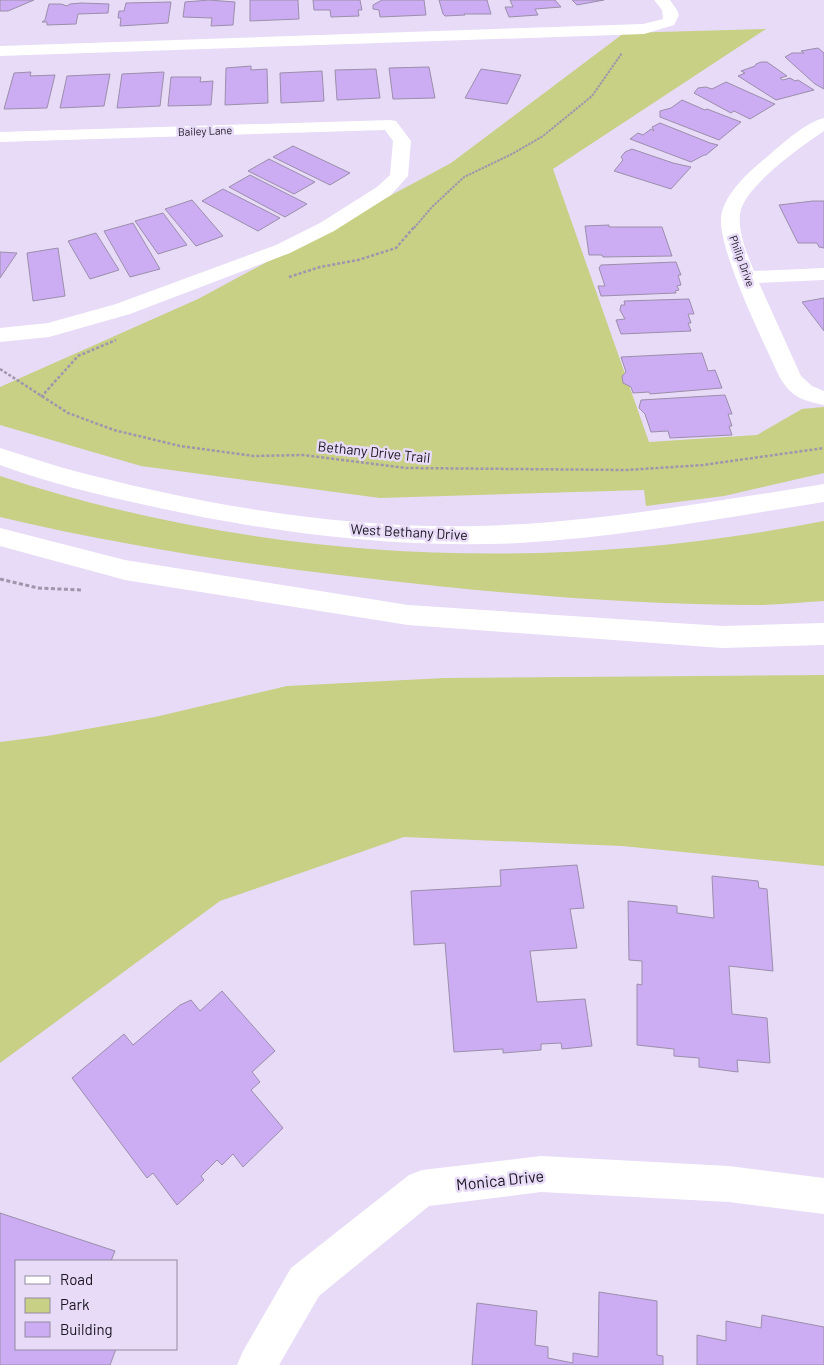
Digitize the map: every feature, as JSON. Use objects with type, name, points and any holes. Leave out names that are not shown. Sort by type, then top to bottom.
[{"type":"street","points":[[0,51],[644,29],[669,22],[672,17],[671,10],[661,0]]},
{"type":"street","name":"Philip Drive","points":[[816,396],[795,385],[746,277],[732,240],[730,213],[742,189],[797,141],[824,123]]},
{"type":"street","name":"Bailey Lane","points":[[0,137],[390,125],[402,140],[399,176],[384,191],[327,227],[283,249],[123,309],[81,322],[49,330],[0,335]]},
{"type":"street","name":"Philip Drive","points":[[797,141],[824,134]]},
{"type":"street","points":[[746,277],[824,274]]},
{"type":"street","name":"West Bethany Drive","points":[[0,456],[96,485],[192,506],[283,521],[385,533],[479,535],[620,525],[824,493]]},
{"type":"street","points":[[0,537],[125,570],[408,615],[722,637],[824,634]]},
{"type":"street","name":"Monica Drive","points":[[256,1365],[306,1282],[422,1188],[541,1174],[729,1184],[824,1196]]},
{"type":"path","name":"Bethany Drive Trail","points":[[0,369],[68,413],[114,430],[180,446],[254,456],[303,454],[406,468],[627,470],[703,465],[824,448]]},
{"type":"green space","points":[[766,29],[553,169],[649,442],[757,435],[802,409],[824,407],[824,473],[724,496],[646,506],[644,490],[380,498],[141,466],[0,425],[0,387],[198,299],[451,163],[624,33]]},
{"type":"green space","points":[[0,476],[100,505],[202,527],[305,543],[409,551],[513,553],[617,549],[721,538],[824,521],[824,601],[765,605],[717,605],[557,597],[382,580],[217,559],[108,540],[0,517]]},
{"type":"green space","points":[[824,675],[824,866],[622,846],[404,837],[220,901],[0,1063],[0,742],[47,736],[155,717],[287,686],[444,678]]},
{"type":"building","points":[[0,0],[34,0],[8,11],[0,11]]},
{"type":"building","points":[[209,0],[235,2],[233,25],[211,26],[212,18],[183,17],[185,2]]},
{"type":"building","points":[[250,0],[298,0],[299,19],[250,21]]},
{"type":"building","points":[[313,0],[360,0],[362,10],[358,10],[359,16],[331,17],[330,10],[314,10]]},
{"type":"building","points":[[382,0],[424,0],[426,15],[380,17],[379,10],[373,9],[373,5]]},
{"type":"building","points":[[439,0],[487,0],[491,14],[445,16]]},
{"type":"building","points":[[510,0],[555,0],[561,7],[535,9],[538,15],[509,17],[505,7],[513,7]]},
{"type":"building","points":[[572,0],[604,0],[577,5]]},
{"type":"building","points":[[171,2],[168,23],[120,26],[121,18],[118,18],[119,11],[124,11],[126,3]]},
{"type":"building","points":[[81,3],[109,4],[108,13],[78,14],[76,24],[47,25],[47,22],[42,22],[45,20],[49,4],[67,6]]},
{"type":"building","points":[[818,48],[824,53],[824,89],[815,84],[785,57],[792,53],[804,53],[801,51]]},
{"type":"building","points":[[761,62],[767,62],[787,76],[780,78],[783,80],[790,78],[795,81],[798,80],[814,90],[776,100],[738,76],[745,73],[741,71]]},
{"type":"building","points":[[251,66],[251,70],[267,69],[268,103],[225,105],[226,68]]},
{"type":"building","points":[[429,67],[435,98],[393,99],[389,68]]},
{"type":"building","points":[[376,69],[380,98],[337,100],[335,70]]},
{"type":"building","points":[[481,69],[521,75],[507,104],[465,98]]},
{"type":"building","points":[[322,71],[324,101],[281,103],[280,73]]},
{"type":"building","points":[[31,72],[30,76],[55,75],[47,108],[4,109],[14,73]]},
{"type":"building","points":[[164,72],[160,106],[117,108],[122,74]]},
{"type":"building","points":[[110,74],[104,106],[60,108],[67,76]]},
{"type":"building","points":[[171,77],[201,77],[200,82],[213,81],[211,105],[168,106]]},
{"type":"building","points":[[726,82],[775,104],[750,119],[734,111],[731,113],[694,93],[698,88],[706,87],[712,89]]},
{"type":"building","points":[[682,100],[741,122],[719,140],[660,117],[660,111],[671,108]]},
{"type":"building","points":[[660,123],[718,145],[706,155],[691,162],[630,139],[638,133],[643,135],[651,129],[654,131],[652,127]]},
{"type":"building","points":[[293,146],[350,173],[330,185],[273,157]]},
{"type":"building","points":[[632,149],[691,167],[671,189],[614,171],[623,160],[621,157],[625,152]]},
{"type":"building","points":[[269,159],[315,182],[294,194],[248,171]]},
{"type":"building","points":[[250,175],[307,204],[285,217],[229,187]]},
{"type":"building","points":[[223,189],[280,218],[258,231],[202,201]]},
{"type":"building","points":[[192,200],[223,236],[196,246],[165,209]]},
{"type":"building","points":[[824,201],[824,248],[819,247],[817,243],[798,243],[779,205]]},
{"type":"building","points":[[163,213],[187,245],[158,254],[135,221]]},
{"type":"building","points":[[133,223],[160,269],[130,277],[104,231]]},
{"type":"building","points":[[609,225],[609,227],[662,227],[672,256],[603,257],[602,255],[589,255],[585,226]]},
{"type":"building","points":[[96,233],[119,270],[90,279],[68,241]]},
{"type":"building","points":[[58,248],[65,296],[33,301],[27,253]]},
{"type":"building","points":[[0,252],[17,253],[0,278]]},
{"type":"building","points":[[676,262],[681,275],[678,275],[681,285],[677,286],[679,290],[675,291],[676,293],[601,296],[598,286],[605,286],[599,268],[601,265]]},
{"type":"building","points":[[824,298],[824,331],[802,302]]},
{"type":"building","points":[[689,299],[694,314],[688,314],[691,323],[688,323],[691,331],[621,334],[616,320],[625,319],[620,310],[621,305],[625,305],[624,301]]},
{"type":"building","points":[[702,353],[708,371],[715,370],[722,388],[650,394],[649,392],[633,393],[631,387],[623,383],[622,376],[626,372],[621,357]]},
{"type":"building","points":[[725,395],[732,414],[728,414],[732,426],[729,426],[732,435],[670,438],[668,431],[651,432],[645,414],[639,408],[641,400]]},
{"type":"building","points":[[577,865],[584,908],[570,909],[577,948],[530,951],[537,1002],[585,999],[592,1046],[562,1049],[561,1043],[541,1044],[541,1050],[503,1053],[503,1049],[454,1052],[445,943],[414,945],[411,891],[501,886],[500,870]]},
{"type":"building","points":[[712,876],[758,881],[759,888],[767,889],[773,971],[729,966],[732,1014],[767,1018],[770,1063],[737,1060],[738,1072],[699,1067],[699,1058],[674,1056],[674,1049],[637,1045],[637,984],[642,985],[642,961],[629,960],[628,901],[677,906],[677,913],[714,918]]},
{"type":"building","points":[[222,991],[275,1051],[252,1072],[260,1082],[251,1090],[283,1128],[243,1167],[233,1154],[222,1165],[217,1160],[201,1176],[204,1180],[177,1205],[153,1173],[147,1178],[72,1078],[124,1034],[133,1045],[180,1005],[191,1000],[200,1011]]},
{"type":"building","points":[[0,1213],[115,1251],[111,1260],[15,1260],[15,1350],[116,1350],[110,1365],[0,1365]]},
{"type":"building","points":[[599,1292],[657,1301],[657,1355],[663,1356],[663,1365],[472,1365],[477,1303],[537,1311],[535,1345],[548,1347],[548,1358],[573,1363],[573,1353],[598,1357]]},
{"type":"building","points":[[762,1315],[824,1327],[824,1365],[697,1365],[697,1335],[726,1341],[726,1321],[761,1328]]}]
